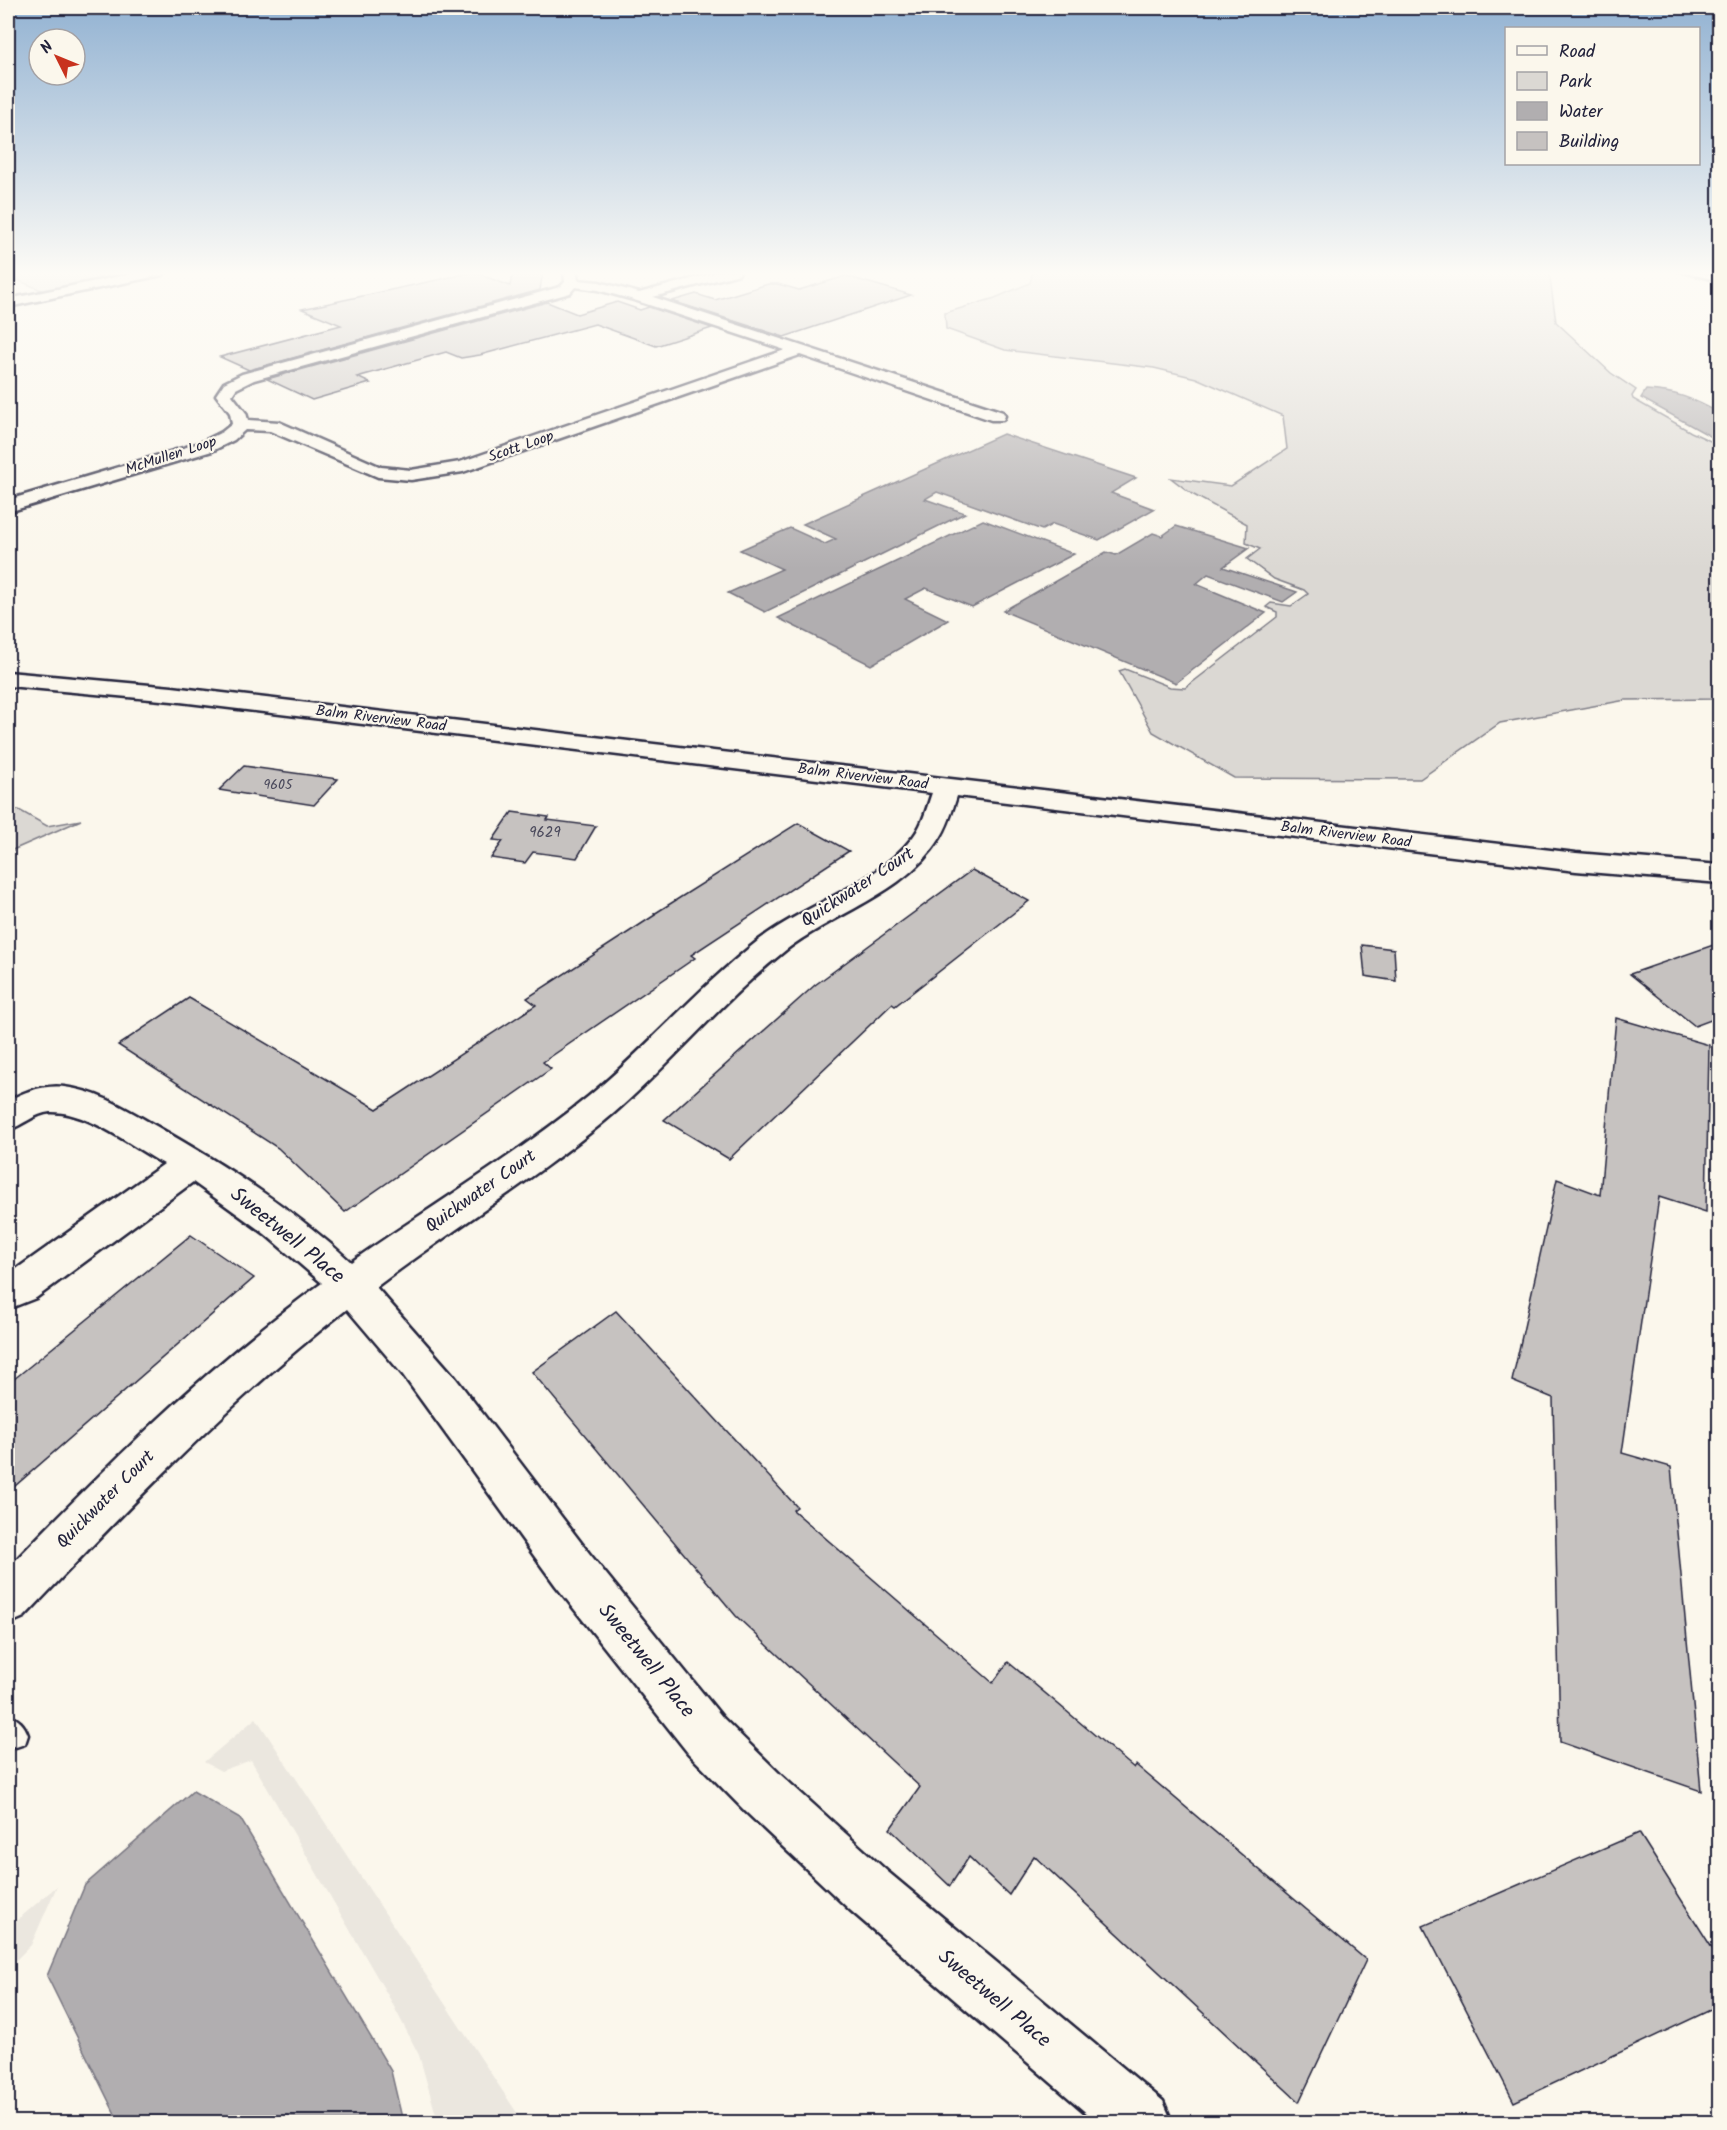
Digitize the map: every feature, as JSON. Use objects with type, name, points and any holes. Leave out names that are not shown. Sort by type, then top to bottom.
[{"type":"street","points":[[241,425],[238,413],[224,395],[230,386],[248,377],[272,370]]},
{"type":"street","name":"Scott Loop","points":[[241,425],[273,426],[378,472],[411,475],[463,466],[741,370]]},
{"type":"street","points":[[857,370],[997,416]]},
{"type":"street","name":"McMullen Loop","points":[[8,506],[206,447],[228,436],[241,425]]},
{"type":"street","name":"Balm Riverview Road","points":[[8,678],[172,694],[1564,860],[1719,874]]},
{"type":"street","name":"Quickwater Court","points":[[8,1601],[138,1466],[198,1409],[285,1335],[349,1286],[577,1124],[634,1075],[731,979],[773,944],[901,864],[923,844],[947,787]]},
{"type":"street","name":"Sweetwell Place","points":[[8,1117],[37,1102],[57,1098],[87,1106],[191,1164],[244,1199],[322,1259],[349,1286],[421,1370],[622,1632],[711,1741],[809,1836],[941,1955],[1142,2122]]},
{"type":"street","points":[[8,1293],[22,1286],[191,1164]]},
{"type":"shaded area","points":[[256,1718],[523,2122],[438,2122],[419,2055],[390,1999],[251,1760],[221,1771],[204,1762]]},
{"type":"shaded area","points":[[57,1886],[31,1945],[8,1968],[8,1928]]},
{"type":"green space","points":[[1164,370],[1608,370],[1636,390],[1632,396],[1633,399],[1719,445],[1719,699],[1626,700],[1500,723],[1420,779],[1234,778],[1153,732],[1119,671],[1125,669],[1170,687],[1185,688],[1277,617],[1277,612],[1266,607],[1271,603],[1291,606],[1308,594],[1304,590],[1274,579],[1247,559],[1260,549],[1246,543],[1247,524],[1192,494],[1171,478],[1231,486],[1287,449],[1283,416],[1196,378]]},
{"type":"green space","points":[[8,810],[19,810],[47,826],[81,820],[8,852]]},
{"type":"water","points":[[1646,390],[1684,397],[1719,413],[1719,441],[1641,398]]},
{"type":"water","points":[[1003,434],[1136,478],[1111,493],[1154,509],[1099,540],[1053,524],[1042,530],[937,492],[925,499],[965,513],[765,612],[728,593],[782,569],[740,550],[790,528],[825,544],[836,539],[803,524]]},
{"type":"water","points":[[983,520],[1074,554],[972,607],[926,588],[905,599],[948,620],[871,665],[778,618]]},
{"type":"water","points":[[1176,526],[1249,548],[1223,567],[1297,592],[1283,602],[1208,574],[1196,584],[1266,613],[1176,683],[1003,611],[1106,552],[1116,555],[1153,533],[1162,536]]},
{"type":"water","points":[[193,1791],[240,1818],[391,2071],[403,2122],[119,2122],[47,1976],[85,1885]]},
{"type":"building","points":[[298,370],[380,370],[357,377],[370,383],[312,400],[267,379]]},
{"type":"building","points":[[244,766],[338,779],[314,805],[219,790]]},
{"type":"building","points":[[512,812],[549,817],[547,820],[596,826],[577,858],[533,852],[525,863],[491,858],[503,841],[493,840]]},
{"type":"building","points":[[798,823],[849,851],[691,955],[695,958],[543,1062],[551,1069],[345,1212],[278,1148],[118,1045],[189,998],[377,1109],[536,1005],[527,998]]},
{"type":"building","points":[[972,870],[1029,901],[895,1006],[892,1004],[729,1159],[664,1120],[815,985]]},
{"type":"building","points":[[1719,943],[1719,1017],[1695,1026],[1630,974]]},
{"type":"building","points":[[1362,945],[1394,949],[1396,981],[1365,976]]},
{"type":"building","points":[[1616,1018],[1709,1045],[1706,1212],[1659,1197],[1622,1453],[1671,1467],[1701,1791],[1560,1742],[1553,1398],[1512,1381],[1557,1179],[1600,1195]]},
{"type":"building","points":[[191,1235],[254,1278],[8,1492],[8,1384]]},
{"type":"building","points":[[616,1311],[797,1507],[793,1510],[993,1683],[1008,1662],[1134,1768],[1136,1765],[1366,1960],[1299,2102],[1034,1856],[1009,1895],[969,1857],[950,1886],[890,1829],[920,1787],[736,1616],[532,1372]]},
{"type":"building","points":[[1639,1833],[1719,1959],[1719,2006],[1514,2102],[1423,1926]]}]
